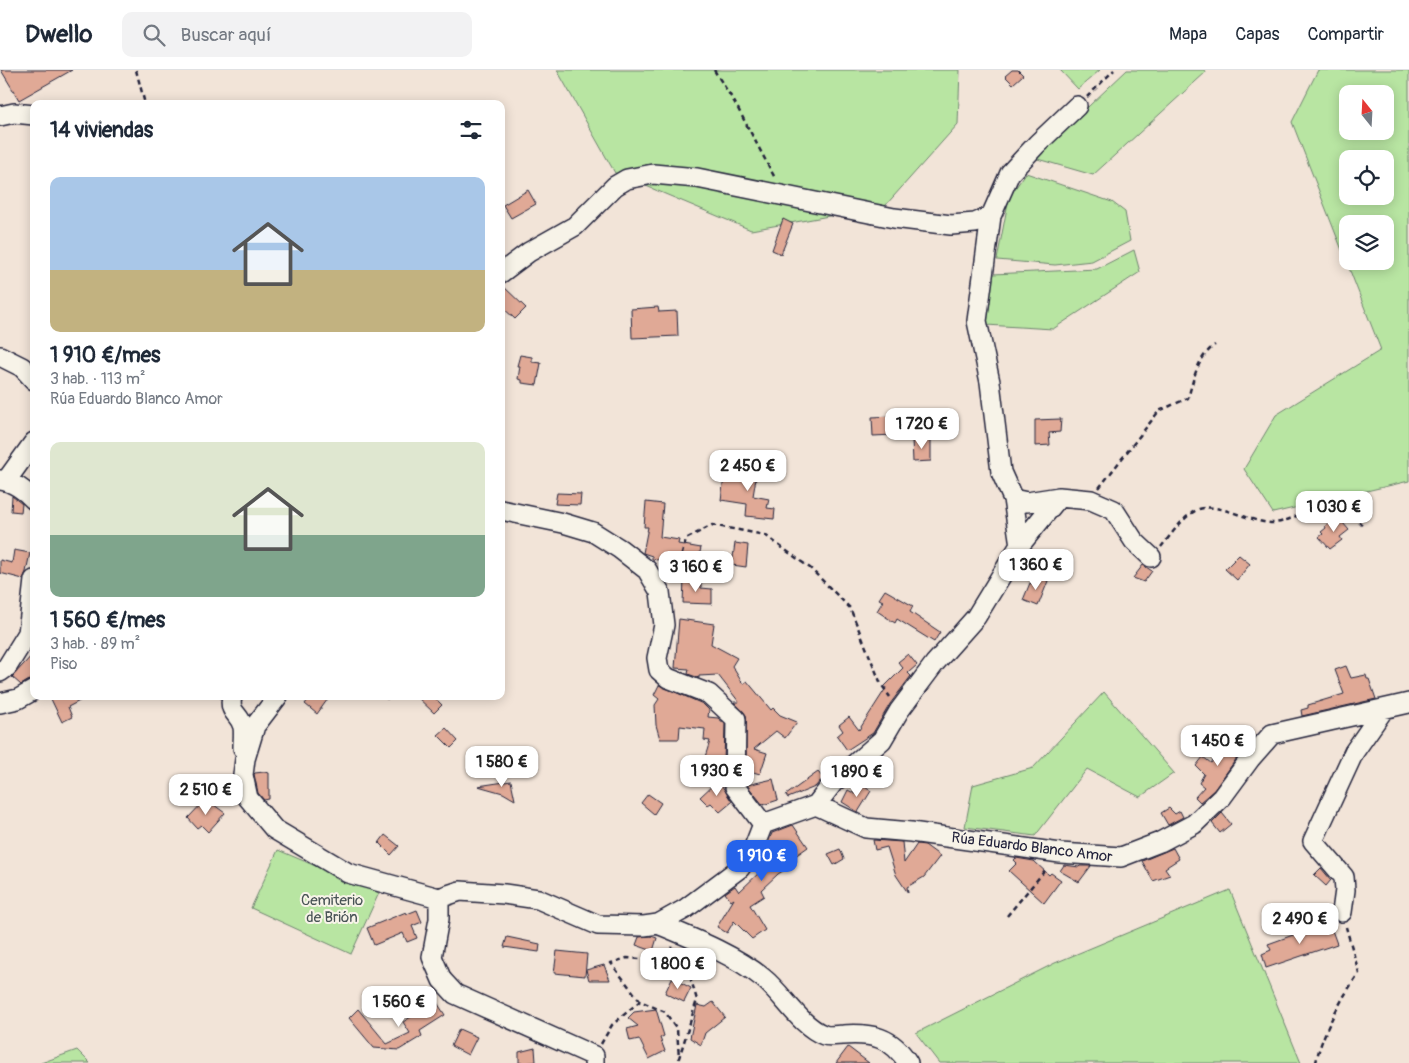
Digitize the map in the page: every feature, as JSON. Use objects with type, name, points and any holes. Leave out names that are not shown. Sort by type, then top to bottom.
[{"type":"street","points":[[1020,545],[1013,499],[1001,472],[990,382],[977,321],[992,216],[1010,173],[1077,106]]},
{"type":"street","points":[[0,116],[14,113],[30,115]]},
{"type":"street","points":[[505,270],[529,252],[575,226],[616,186],[627,179],[653,174],[697,178],[894,218],[951,225],[975,224],[992,216]]},
{"type":"street","points":[[0,356],[22,367],[30,376]]},
{"type":"street","points":[[30,447],[3,481],[30,495]]},
{"type":"street","points":[[1013,499],[1026,502],[1059,497],[1091,500],[1114,510],[1134,541],[1151,557]]},
{"type":"street","points":[[275,700],[255,726],[245,759],[243,775],[248,798],[274,829],[348,873],[439,898],[460,891],[538,898],[598,925],[644,926],[658,924],[685,909],[740,868],[754,848],[763,824],[816,805],[833,783],[882,740],[899,711],[935,663],[976,617],[1020,545],[1059,497]]},
{"type":"street","points":[[505,511],[564,523],[594,532],[647,570],[660,592],[664,625],[657,658],[659,670],[668,678],[709,694],[736,719],[735,787],[763,824]]},
{"type":"street","points":[[0,672],[7,667],[28,633],[30,615]]},
{"type":"street","points":[[0,703],[18,699],[30,692]]},
{"type":"street","points":[[231,700],[230,704],[243,728],[245,759]]},
{"type":"street","name":"Rúa Eduardo Blanco Amor","points":[[816,805],[866,828],[911,832],[1060,853],[1121,857],[1160,842],[1194,824],[1222,797],[1250,759],[1272,734],[1409,703]]},
{"type":"street","points":[[1342,912],[1345,890],[1344,877],[1313,841],[1354,752],[1384,709]]},
{"type":"street","points":[[439,898],[439,919],[432,957],[442,980],[455,994],[594,1059]]},
{"type":"street","points":[[658,924],[724,953],[763,978],[804,1022],[825,1036],[880,1036],[902,1053],[908,1063]]},
{"type":"path","points":[[136,70],[144,100]]},
{"type":"path","points":[[714,70],[735,103],[783,195]]},
{"type":"path","points":[[1077,106],[1114,70]]},
{"type":"path","points":[[1091,500],[1159,411],[1188,398],[1198,364],[1206,352],[1216,345]]},
{"type":"path","points":[[1151,557],[1182,522],[1196,510],[1208,507],[1273,523],[1330,504],[1346,511],[1362,525]]},
{"type":"path","points":[[660,592],[679,565],[686,538],[712,525],[765,535],[810,568],[850,608],[881,684],[899,711]]},
{"type":"path","points":[[1007,916],[1060,853]]},
{"type":"path","points":[[1316,1063],[1318,1050],[1349,986],[1359,973],[1342,912]]},
{"type":"path","points":[[670,946],[687,966],[697,1000],[680,1058],[677,1029],[665,1012],[640,1001],[611,963],[627,958],[663,961],[687,966]]},
{"type":"path","points":[[594,1059],[612,1025],[640,1001]]},
{"type":"green space","points":[[557,70],[960,70],[958,124],[885,206],[751,230],[615,173]]},
{"type":"green space","points":[[1060,70],[1100,70],[1078,89]]},
{"type":"green space","points":[[1127,70],[1205,70],[1206,72],[1093,175],[1034,158]]},
{"type":"green space","points":[[1318,70],[1409,70],[1409,481],[1273,513],[1244,469],[1276,415],[1381,350],[1350,270],[1394,270],[1394,215],[1339,215],[1339,242],[1292,122]]},
{"type":"green space","points":[[1026,173],[1112,202],[1125,212],[1130,241],[1092,261],[1055,265],[997,260],[1009,197]]},
{"type":"green space","points":[[1134,250],[1140,272],[1053,329],[986,325],[986,302],[993,274],[1097,269]]},
{"type":"green space","points":[[1104,692],[1174,773],[1140,797],[1087,769],[1035,836],[965,827],[973,785],[1033,768]]},
{"type":"green space","name":"Cemiterio de Brión","points":[[278,850],[379,893],[351,954],[251,908]]},
{"type":"green space","points":[[1230,890],[1301,1063],[939,1063],[916,1033],[1055,963]]},
{"type":"green space","points":[[77,1050],[90,1063],[41,1063]]},
{"type":"building","points":[[1,70],[72,70],[19,100]]},
{"type":"building","points":[[1012,70],[1018,70],[1023,75],[1013,84],[1005,76]]},
{"type":"building","points":[[528,190],[536,204],[511,218],[505,208],[505,204]]},
{"type":"building","points":[[783,219],[793,224],[781,254],[772,250]]},
{"type":"building","points":[[505,288],[526,308],[515,319],[505,310]]},
{"type":"building","points":[[658,307],[659,312],[677,311],[678,336],[632,338],[631,309]]},
{"type":"building","points":[[520,355],[532,357],[532,362],[541,363],[537,385],[522,383],[522,380],[518,379],[520,366],[517,366]]},
{"type":"building","points":[[892,416],[894,435],[873,436],[872,417]]},
{"type":"building","points":[[1061,419],[1060,432],[1049,433],[1050,445],[1035,446],[1035,420]]},
{"type":"building","points":[[931,438],[931,461],[913,462],[912,439]]},
{"type":"building","points":[[750,452],[760,454],[753,496],[769,499],[767,508],[775,509],[774,519],[746,516],[747,504],[721,500],[724,477],[746,479]]},
{"type":"building","points":[[557,493],[581,494],[580,505],[555,504]]},
{"type":"building","points":[[12,496],[22,504],[21,512],[11,511]]},
{"type":"building","points":[[646,502],[663,504],[660,537],[679,540],[678,544],[701,548],[698,560],[676,556],[675,563],[652,559],[652,556],[643,553],[648,527],[644,527]]},
{"type":"building","points":[[1337,516],[1349,530],[1340,537],[1342,540],[1330,549],[1319,537],[1323,534],[1321,532],[1326,528],[1325,526]]},
{"type":"building","points":[[735,543],[748,545],[746,567],[732,565]]},
{"type":"building","points":[[14,550],[30,553],[23,579],[0,573],[0,560],[12,563]]},
{"type":"building","points":[[1239,555],[1250,564],[1237,580],[1225,569]]},
{"type":"building","points":[[1143,565],[1152,571],[1144,582],[1133,578]]},
{"type":"building","points":[[1037,575],[1048,581],[1038,606],[1023,600],[1030,583],[1033,584]]},
{"type":"building","points":[[684,579],[701,580],[701,588],[712,589],[712,604],[683,603]]},
{"type":"building","points":[[885,590],[913,606],[910,612],[940,632],[934,642],[897,619],[895,623],[877,611],[883,601],[879,599]]},
{"type":"building","points":[[679,619],[714,624],[711,644],[737,658],[732,666],[743,684],[747,681],[771,710],[773,708],[780,715],[797,722],[785,738],[776,731],[754,749],[767,753],[760,774],[746,770],[746,715],[734,702],[739,702],[718,675],[699,676],[699,678],[688,674],[689,669],[675,668]]},
{"type":"building","points":[[908,654],[917,665],[908,673],[911,676],[890,704],[873,733],[847,750],[837,736],[843,731],[839,725],[849,717],[859,730],[886,688],[885,686],[903,668],[898,662]]},
{"type":"building","points":[[30,657],[30,679],[21,685],[12,677]]},
{"type":"building","points":[[1346,666],[1351,678],[1366,675],[1376,699],[1302,716],[1301,710],[1308,708],[1308,705],[1344,694],[1335,670]]},
{"type":"building","points":[[659,685],[703,704],[709,710],[708,717],[718,718],[725,724],[724,763],[705,757],[710,741],[704,740],[705,729],[680,726],[679,739],[660,739],[656,725],[655,705],[659,699],[654,695]]},
{"type":"building","points":[[51,700],[81,700],[68,707],[72,717],[62,722]]},
{"type":"building","points":[[308,700],[327,700],[317,714],[305,704]]},
{"type":"building","points":[[420,700],[437,700],[442,705],[434,713]]},
{"type":"building","points":[[446,728],[458,741],[451,748],[438,735]]},
{"type":"building","points":[[1238,736],[1247,744],[1214,790],[1200,802],[1195,797],[1204,787],[1199,783],[1204,774],[1196,766],[1203,757],[1211,763],[1224,746],[1234,741]]},
{"type":"building","points":[[818,772],[823,778],[815,787],[788,798],[786,795]]},
{"type":"building","points":[[269,773],[269,799],[264,800],[258,793],[254,774]]},
{"type":"building","points":[[773,779],[778,800],[763,805],[747,785]]},
{"type":"building","points":[[511,781],[515,800],[503,793],[478,786]]},
{"type":"building","points":[[715,783],[719,787],[721,785],[732,802],[720,812],[711,803],[708,805],[700,797]]},
{"type":"building","points":[[860,784],[871,791],[858,812],[842,802],[848,790],[855,794]]},
{"type":"building","points":[[648,794],[661,803],[654,814],[641,803]]},
{"type":"building","points":[[206,799],[225,813],[208,832],[201,825],[197,828],[188,818]]},
{"type":"building","points":[[1169,808],[1175,814],[1180,811],[1183,817],[1168,825],[1161,813]]},
{"type":"building","points":[[1222,813],[1231,824],[1220,833],[1212,823]]},
{"type":"building","points":[[793,825],[808,847],[791,859],[794,864],[778,874],[761,890],[764,896],[750,905],[765,930],[752,939],[734,921],[727,933],[717,927],[734,899],[731,901],[725,893],[735,886],[739,892],[764,868],[761,865],[774,851],[768,843],[772,833]]},
{"type":"building","points":[[385,835],[399,846],[391,855],[379,843]]},
{"type":"building","points":[[873,840],[902,842],[904,863],[917,844],[925,845],[940,856],[924,877],[907,887],[908,893],[896,875],[887,847],[875,850]]},
{"type":"building","points":[[1173,848],[1179,859],[1165,868],[1170,875],[1153,881],[1142,861]]},
{"type":"building","points":[[840,849],[844,859],[834,865],[828,854]]},
{"type":"building","points":[[1016,858],[1034,861],[1049,875],[1051,873],[1061,880],[1044,903],[1009,871],[1017,863],[1014,860]]},
{"type":"building","points":[[1064,865],[1091,866],[1079,882],[1060,871]]},
{"type":"building","points":[[1321,868],[1331,880],[1326,886],[1314,875]]},
{"type":"building","points":[[417,910],[422,922],[412,926],[417,938],[407,942],[403,933],[374,945],[367,928],[406,912],[407,914]]},
{"type":"building","points":[[1329,922],[1337,944],[1266,968],[1262,954],[1271,950],[1268,944]]},
{"type":"building","points":[[651,936],[657,938],[653,951],[636,945],[639,937]]},
{"type":"building","points":[[507,937],[540,944],[539,952],[504,947]]},
{"type":"building","points":[[557,951],[587,954],[585,976],[554,973]]},
{"type":"building","points":[[604,965],[610,980],[589,980],[586,970]]},
{"type":"building","points":[[672,978],[691,988],[684,1002],[665,993]]},
{"type":"building","points":[[436,1001],[445,1015],[420,1031],[422,1036],[399,1050],[374,1048],[349,1018],[358,1009],[387,1044],[410,1033],[403,1022]]},
{"type":"building","points":[[713,1002],[725,1017],[705,1033],[701,1045],[690,1038],[697,1005],[706,1007]]},
{"type":"building","points":[[656,1009],[664,1036],[660,1038],[665,1051],[649,1059],[639,1039],[630,1041],[627,1029],[638,1026],[628,1018],[634,1012]]},
{"type":"building","points":[[459,1029],[477,1037],[468,1055],[451,1046]]},
{"type":"building","points":[[848,1047],[869,1063],[836,1063]]},
{"type":"building","points":[[535,1048],[536,1062],[519,1063],[519,1052]]}]
